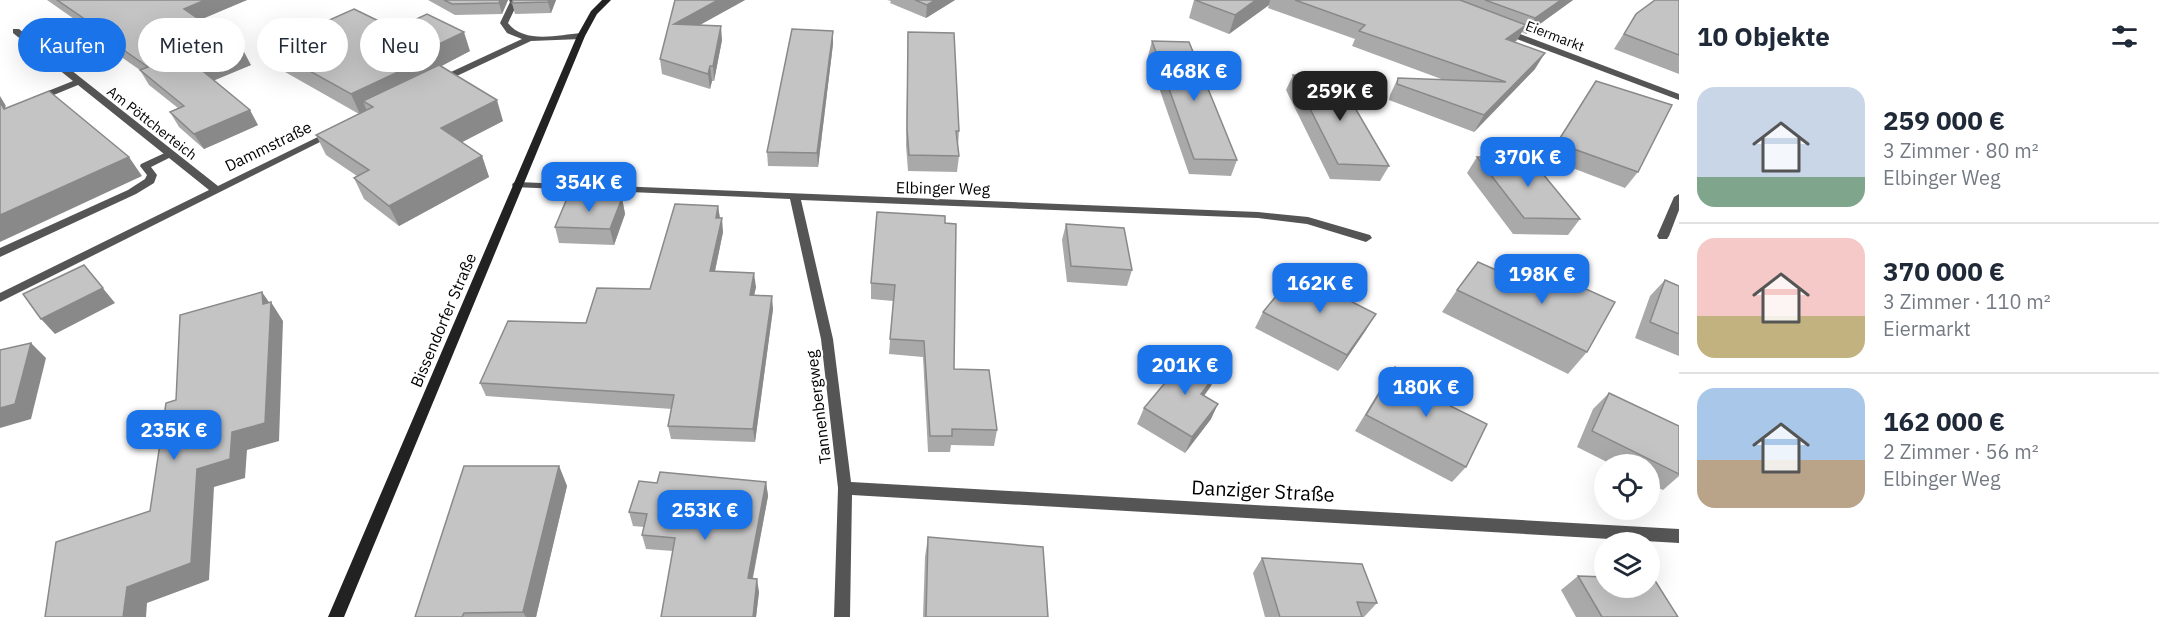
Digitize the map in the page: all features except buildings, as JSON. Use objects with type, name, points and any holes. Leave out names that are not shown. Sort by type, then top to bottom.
[{"type":"main road","points":[[581,36],[594,14],[607,0]]},
{"type":"main road","name":"Bissendorfer Straße","points":[[336,617],[581,36]]},
{"type":"street","points":[[513,0],[504,23],[510,31],[529,39]]},
{"type":"street","name":"Eiermarkt","points":[[1497,28],[1679,97]]},
{"type":"street","name":"Am Pöttcherteich","points":[[16,31],[77,82],[216,190]]},
{"type":"street","points":[[428,87],[529,39],[581,36]]},
{"type":"street","points":[[22,105],[77,82]]},
{"type":"street","name":"Dammstraße","points":[[0,298],[343,128]]},
{"type":"street","points":[[0,253],[132,192],[150,181],[152,175],[145,166],[169,154]]},
{"type":"street","name":"Elbinger Weg","points":[[517,185],[1257,215],[1308,221],[1366,238]]},
{"type":"street","name":"Tannenbergweg","points":[[795,197],[827,339],[845,488],[842,617]]},
{"type":"street","points":[[1663,236],[1679,197]]},
{"type":"street","name":"Danziger Straße","points":[[845,488],[1679,536]]}]
